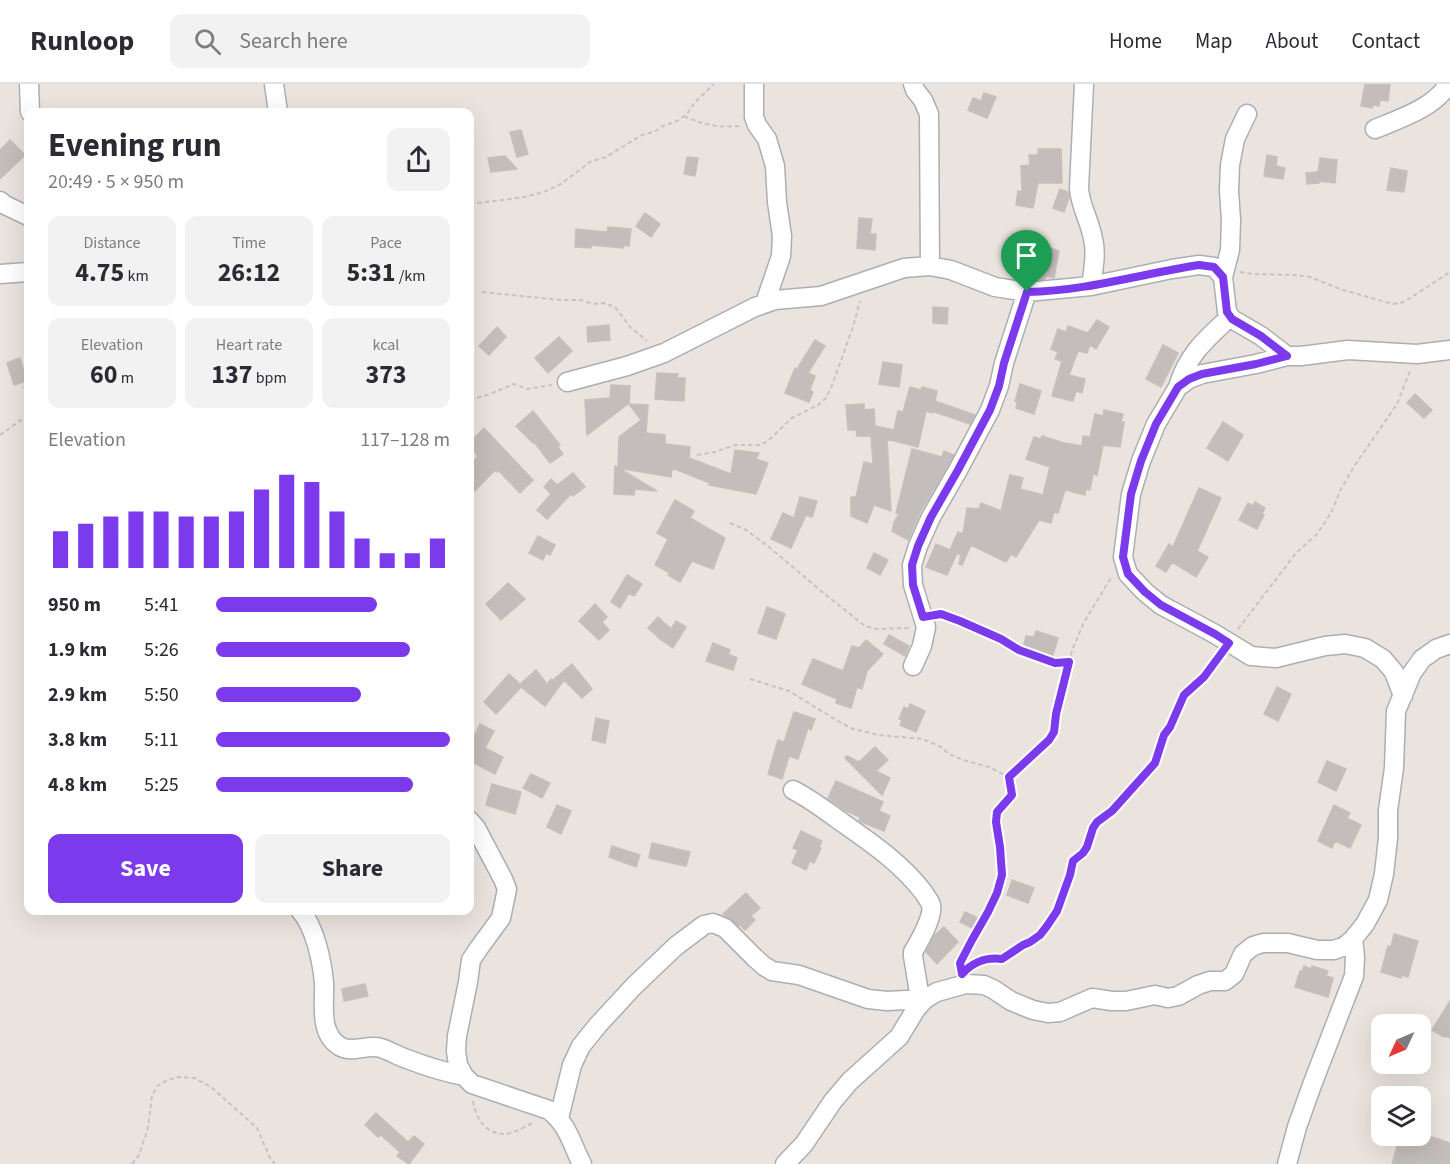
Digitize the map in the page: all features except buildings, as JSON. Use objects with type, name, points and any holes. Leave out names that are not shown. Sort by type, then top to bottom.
[{"type":"street","points":[[29,84],[30,108]]},
{"type":"street","points":[[274,84],[277,108]]},
{"type":"street","points":[[754,84],[754,117],[767,139],[775,166],[782,236],[781,256],[765,303]]},
{"type":"street","points":[[913,84],[929,114],[930,266]]},
{"type":"street","points":[[1084,84],[1078,188],[1080,201],[1094,240],[1091,286]]},
{"type":"street","points":[[1375,129],[1431,102],[1444,91],[1448,84]]},
{"type":"street","points":[[1247,114],[1235,139],[1230,165],[1230,250],[1224,273],[1227,312],[1239,324],[1261,336],[1287,356]]},
{"type":"street","points":[[0,201],[24,214]]},
{"type":"street","points":[[567,382],[627,366],[664,353],[755,306],[775,300],[821,296],[904,268],[930,266],[951,270],[995,286],[1027,292],[1091,286],[1199,265],[1214,267],[1224,273]]},
{"type":"street","points":[[0,274],[24,272]]},
{"type":"street","points":[[913,666],[922,646],[925,622],[913,585],[912,565],[931,517],[990,410],[1027,292]]},
{"type":"street","points":[[1230,317],[1204,340],[1191,356],[1178,387],[1156,424],[1141,461],[1131,494],[1123,557],[1128,574],[1161,605],[1251,656],[1276,658],[1325,646],[1345,644],[1365,648],[1383,659],[1394,672],[1403,696]]},
{"type":"street","points":[[1178,387],[1202,374],[1287,356],[1348,350],[1417,354],[1450,350]]},
{"type":"street","points":[[554,1114],[581,1046],[598,1025],[676,946],[704,925],[713,923],[726,928],[755,958],[772,970],[798,975],[868,999],[887,1001],[923,999],[937,992],[966,984],[975,984],[993,989],[1033,1010],[1048,1013],[1060,1011],[1092,998],[1126,1001],[1155,995],[1168,998],[1178,996],[1210,981],[1225,981],[1234,974],[1243,954],[1253,946],[1263,943],[1288,943],[1317,950],[1334,950],[1345,946],[1365,924],[1378,900],[1384,874],[1396,711],[1412,673],[1422,659],[1436,649],[1450,644]]},
{"type":"street","points":[[785,1164],[804,1144],[833,1101],[850,1081],[899,1037],[923,999],[913,952],[932,909],[929,900],[913,878],[880,848],[811,799],[793,790]]},
{"type":"street","points":[[468,1080],[458,1065],[456,1051],[471,960],[501,918],[507,889],[474,826]]},
{"type":"street","points":[[304,915],[313,931],[324,983],[324,1018],[333,1040],[342,1047],[352,1049],[380,1047],[554,1114],[568,1132],[582,1164]]},
{"type":"street","points":[[1287,1164],[1297,1127],[1354,976],[1353,939]]},
{"type":"path","points":[[474,203],[525,196],[546,191],[561,184],[590,162],[606,158],[642,135],[677,121],[687,114],[695,102],[714,84]]},
{"type":"path","points":[[684,116],[711,126],[757,125]]},
{"type":"path","points":[[1224,273],[1310,277],[1343,290],[1393,304],[1404,302],[1450,272]]},
{"type":"path","points":[[697,455],[735,445],[761,445],[792,418],[818,405],[825,398],[831,388],[853,327],[865,281]]},
{"type":"path","points":[[482,292],[581,300],[593,304],[604,303],[615,307],[635,331],[664,353]]},
{"type":"path","points":[[1009,777],[1012,795],[997,812],[996,822],[1002,875],[988,912],[960,963],[962,974],[976,962],[992,958],[1002,959],[1040,935],[1047,926],[1057,911],[1073,861],[1087,847],[1093,828],[1097,822],[1112,811],[1155,763],[1164,735],[1184,695],[1204,677],[1238,628],[1296,553],[1317,534],[1331,513],[1355,465],[1397,404],[1417,354]]},
{"type":"path","points":[[474,399],[514,384],[527,389],[567,382]]},
{"type":"path","points":[[0,435],[24,418]]},
{"type":"path","points":[[730,523],[746,530],[769,547],[865,626],[877,629],[925,622],[941,614],[1001,639],[1019,650],[1055,663],[1069,662]]},
{"type":"path","points":[[1009,777],[1049,740],[1054,732],[1056,714],[1073,648],[1084,622],[1123,557]]},
{"type":"path","points":[[750,679],[789,691],[853,729],[879,735],[923,739],[941,747],[949,754],[989,767],[1009,777]]},
{"type":"path","points":[[132,1164],[139,1155],[148,1128],[152,1096],[157,1086],[179,1077],[194,1078],[211,1087],[257,1128],[275,1164]]},
{"type":"path","points":[[468,1080],[478,1119],[486,1129],[498,1134],[512,1133],[554,1114]]},
{"type":"route","points":[[1199,265],[1214,267],[1223,277],[1227,312],[1232,319],[1261,336],[1287,356],[1202,374],[1189,379],[1178,387],[1156,424],[1131,494],[1123,557],[1128,574],[1161,605],[1229,643],[1204,677],[1184,695],[1164,735],[1155,763],[1112,811],[1097,822],[1093,828],[1087,847],[1073,861],[1057,911],[1040,935],[1002,959],[992,958],[976,962],[962,974],[960,963],[988,912],[1002,875],[996,822],[997,812],[1012,795],[1009,777],[1049,740],[1054,732],[1063,681],[1069,662],[1055,663],[1019,650],[1001,639],[941,614],[923,617],[913,585],[912,565],[931,517],[990,410],[1027,292],[1091,286],[1199,265]]}]
